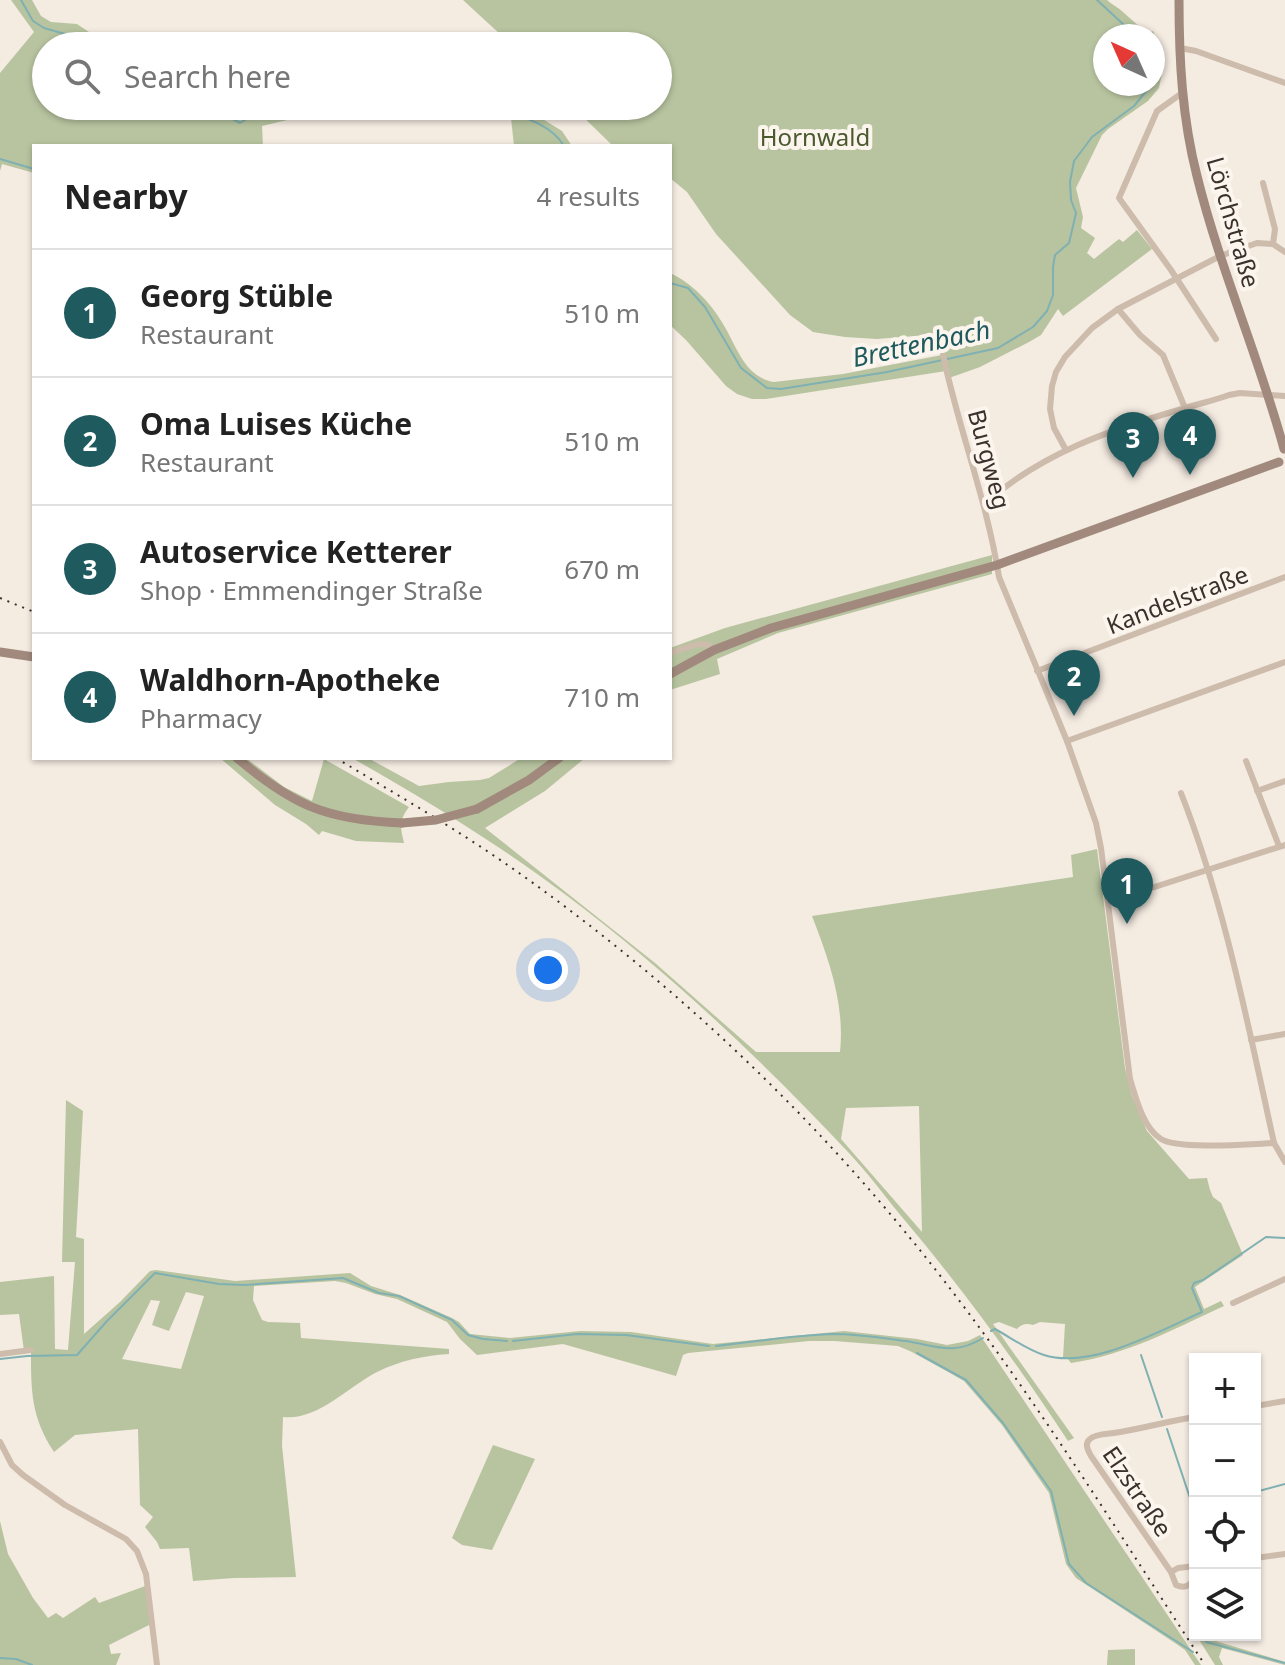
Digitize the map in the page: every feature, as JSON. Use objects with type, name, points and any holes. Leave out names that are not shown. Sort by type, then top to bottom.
[{"type":"main road","name":"Lörchstraße","points":[[1179,0],[1182,93],[1196,174],[1220,256],[1285,449]]},
{"type":"main road","points":[[672,673],[714,650],[771,628],[997,565],[1282,464],[1280,453],[1285,449]]},
{"type":"main road","points":[[0,652],[32,657]]},
{"type":"main road","points":[[239,760],[279,792],[311,807],[362,821],[402,823],[436,820],[477,809],[529,780],[556,760]]},
{"type":"street","points":[[1180,48],[1285,83]]},
{"type":"street","points":[[1182,93],[1157,111],[1119,198],[1216,339]]},
{"type":"street","points":[[1263,183],[1275,229],[1273,244]]},
{"type":"street","points":[[1066,450],[1054,428],[1050,409],[1052,386],[1065,357],[1081,338],[1118,309],[1220,256],[1257,243],[1273,244],[1285,252]]},
{"type":"street","points":[[1118,309],[1140,335],[1163,355],[1185,408]]},
{"type":"street","name":"Burgweg","points":[[944,359],[984,504],[999,577],[1067,741],[1096,823],[1130,1079],[1138,1102],[1150,1127],[1162,1140],[1188,1144],[1274,1143]]},
{"type":"street","points":[[984,504],[1030,468],[1101,435],[1229,395],[1285,396]]},
{"type":"street","name":"Kandelstraße","points":[[1037,671],[1285,577]]},
{"type":"street","points":[[672,652],[698,644],[709,645],[714,650]]},
{"type":"street","points":[[1067,741],[1285,662]]},
{"type":"street","points":[[1108,902],[1282,846],[1246,761]]},
{"type":"street","points":[[1257,791],[1285,781]]},
{"type":"street","points":[[1181,793],[1209,870],[1274,1143],[1285,1162]]},
{"type":"street","points":[[1251,1040],[1285,1034]]},
{"type":"street","points":[[1233,1303],[1285,1279]]},
{"type":"street","points":[[0,1354],[31,1350]]},
{"type":"street","points":[[1261,1405],[1285,1401]]},
{"type":"street","name":"Elzstraße","points":[[1171,1572],[1091,1456],[1087,1443],[1098,1435],[1189,1418]]},
{"type":"street","points":[[0,1442],[12,1465],[23,1475],[65,1505],[126,1539],[137,1551],[146,1574],[157,1665]]},
{"type":"street","points":[[1261,1557],[1285,1554]]},
{"type":"street","points":[[1189,1567],[1171,1572],[1176,1585],[1182,1588],[1189,1586]]},
{"type":"green space","points":[[11,0],[32,0],[41,16],[51,22],[77,24],[89,32],[34,32]]},
{"type":"green space","name":"Hornwald","points":[[463,0],[1107,0],[1137,24],[1093,24],[1093,96],[1152,96],[1102,135],[1076,188],[1083,217],[1081,228],[1095,238],[1087,253],[1094,259],[1119,239],[1123,242],[1137,230],[1152,249],[1063,316],[1058,309],[1041,335],[980,367],[949,378],[946,371],[752,399],[726,386],[672,327],[672,274],[707,301],[748,367],[755,374],[774,382],[843,374],[942,355],[939,334],[877,339],[813,332],[790,315],[716,234],[687,192],[672,180],[672,144],[611,144],[586,120],[672,120],[672,32],[498,32]]},
{"type":"green space","points":[[32,34],[32,120],[287,120],[262,126],[263,144],[32,144],[32,172],[2,164],[0,171],[0,73]]},
{"type":"green space","points":[[511,120],[544,120],[562,131],[571,144],[514,144]]},
{"type":"green space","points":[[992,555],[992,574],[778,633],[717,659],[720,674],[672,689],[672,647],[725,628]]},
{"type":"green space","points":[[222,760],[249,760],[284,787],[312,801],[326,760],[409,807],[401,824],[404,843],[356,841],[322,831],[319,835],[275,805]]},
{"type":"green space","points":[[355,760],[372,760],[419,786],[489,778],[518,760],[583,760],[545,791],[485,828],[655,963],[756,1052],[840,1052],[838,999],[812,916],[1073,877],[1071,855],[1097,849],[1125,1068],[1132,1096],[1147,1131],[1189,1179],[1207,1178],[1213,1197],[1221,1203],[1243,1255],[1195,1287],[1204,1309],[1221,1301],[1224,1306],[1130,1348],[1071,1363],[1063,1358],[1065,1324],[1040,1322],[1024,1324],[1017,1329],[999,1322],[993,1324],[1074,1438],[1068,1441],[946,1271],[869,1176],[815,1117],[677,985],[604,924],[540,876],[434,806]],"holes":[[[919,1106],[922,1232],[841,1139],[846,1108]]]},
{"type":"green space","points":[[66,1100],[83,1111],[76,1237],[84,1239],[84,1334],[150,1271],[156,1270],[235,1281],[350,1273],[371,1286],[452,1318],[470,1334],[510,1338],[580,1331],[631,1332],[713,1344],[844,1331],[947,1345],[980,1335],[1201,1665],[1195,1665],[1185,1650],[1076,1578],[1066,1564],[1049,1493],[1002,1425],[964,1381],[912,1352],[898,1346],[809,1341],[688,1353],[683,1355],[676,1376],[563,1344],[477,1355],[447,1322],[397,1299],[335,1281],[254,1286],[253,1300],[262,1320],[300,1323],[301,1338],[449,1349],[449,1354],[395,1364],[308,1414],[283,1417],[282,1446],[296,1577],[193,1581],[189,1548],[160,1549],[145,1527],[153,1517],[140,1505],[138,1429],[75,1435],[54,1452],[41,1427],[32,1391],[31,1351],[24,1351],[19,1314],[0,1315],[0,1282],[54,1276],[55,1349],[68,1350],[75,1262],[62,1262]],"holes":[[[186,1292],[204,1296],[181,1369],[122,1359],[151,1300],[160,1301],[152,1325],[169,1331]]]},
{"type":"green space","points":[[493,1445],[535,1459],[492,1550],[462,1545],[452,1538]]},
{"type":"green space","points":[[0,1521],[8,1554],[48,1618],[56,1613],[63,1618],[95,1597],[99,1603],[148,1585],[151,1624],[109,1645],[111,1654],[121,1653],[116,1665],[0,1665]]},
{"type":"green space","points":[[1200,1641],[1216,1641],[1285,1662],[1285,1665],[1222,1648],[1219,1657],[1223,1665],[1215,1665]]},
{"type":"green space","points":[[1135,1649],[1135,1665],[1107,1665],[1108,1650]]},
{"type":"waterway","name":"Brettenbach","points":[[21,0],[33,21],[58,32]]},
{"type":"waterway","name":"Brettenbach","points":[[1097,0],[1123,24]]},
{"type":"waterway","name":"Brettenbach","points":[[672,284],[688,288],[705,307],[741,368],[767,388],[781,389],[887,372],[998,348],[1033,327],[1047,311],[1053,295],[1055,255],[1069,243],[1076,213],[1071,200],[1070,182],[1074,161],[1092,137],[1134,106],[1142,96]]},
{"type":"waterway","name":"Brettenbach","points":[[235,120],[240,123],[245,120]]},
{"type":"waterway","name":"Brettenbach","points":[[530,120],[542,125],[562,144]]},
{"type":"waterway","points":[[0,159],[32,168]]},
{"type":"waterway","points":[[991,1331],[995,1329],[1044,1355],[1063,1358],[1103,1353],[1146,1338],[1202,1312],[1192,1288],[1194,1283],[1266,1237],[1285,1238]]},
{"type":"waterway","points":[[0,1359],[77,1355],[155,1273],[219,1284],[245,1285],[343,1278],[379,1293],[399,1296],[452,1320],[468,1335],[507,1341]]},
{"type":"waterway","points":[[513,1341],[577,1334],[626,1335],[709,1346]]},
{"type":"waterway","points":[[716,1346],[833,1334],[954,1348],[973,1344],[983,1338]]},
{"type":"waterway","points":[[917,1353],[966,1380],[1003,1423],[1051,1491],[1069,1564],[1086,1583],[1193,1652]]},
{"type":"waterway","points":[[1141,1355],[1162,1417]]},
{"type":"waterway","points":[[1167,1429],[1190,1497]]},
{"type":"waterway","points":[[1261,1490],[1285,1484]]},
{"type":"waterway","points":[[1206,1642],[1285,1663]]},
{"type":"waterway","points":[[0,1658],[16,1659],[32,1665]]},
{"type":"railway","points":[[0,598],[32,611]]},
{"type":"railway","points":[[339,760],[509,866],[624,952],[732,1048],[834,1150],[927,1259],[1001,1357],[1205,1665]]},
{"type":"place","name":"Waldhorn-Apotheke","points":[[1190,475]]},
{"type":"place","name":"Autoservice Ketterer","points":[[1133,478]]},
{"type":"place","name":"Oma Luises Küche","points":[[1074,716]]},
{"type":"place","name":"Georg Stüble","points":[[1127,924]]}]
